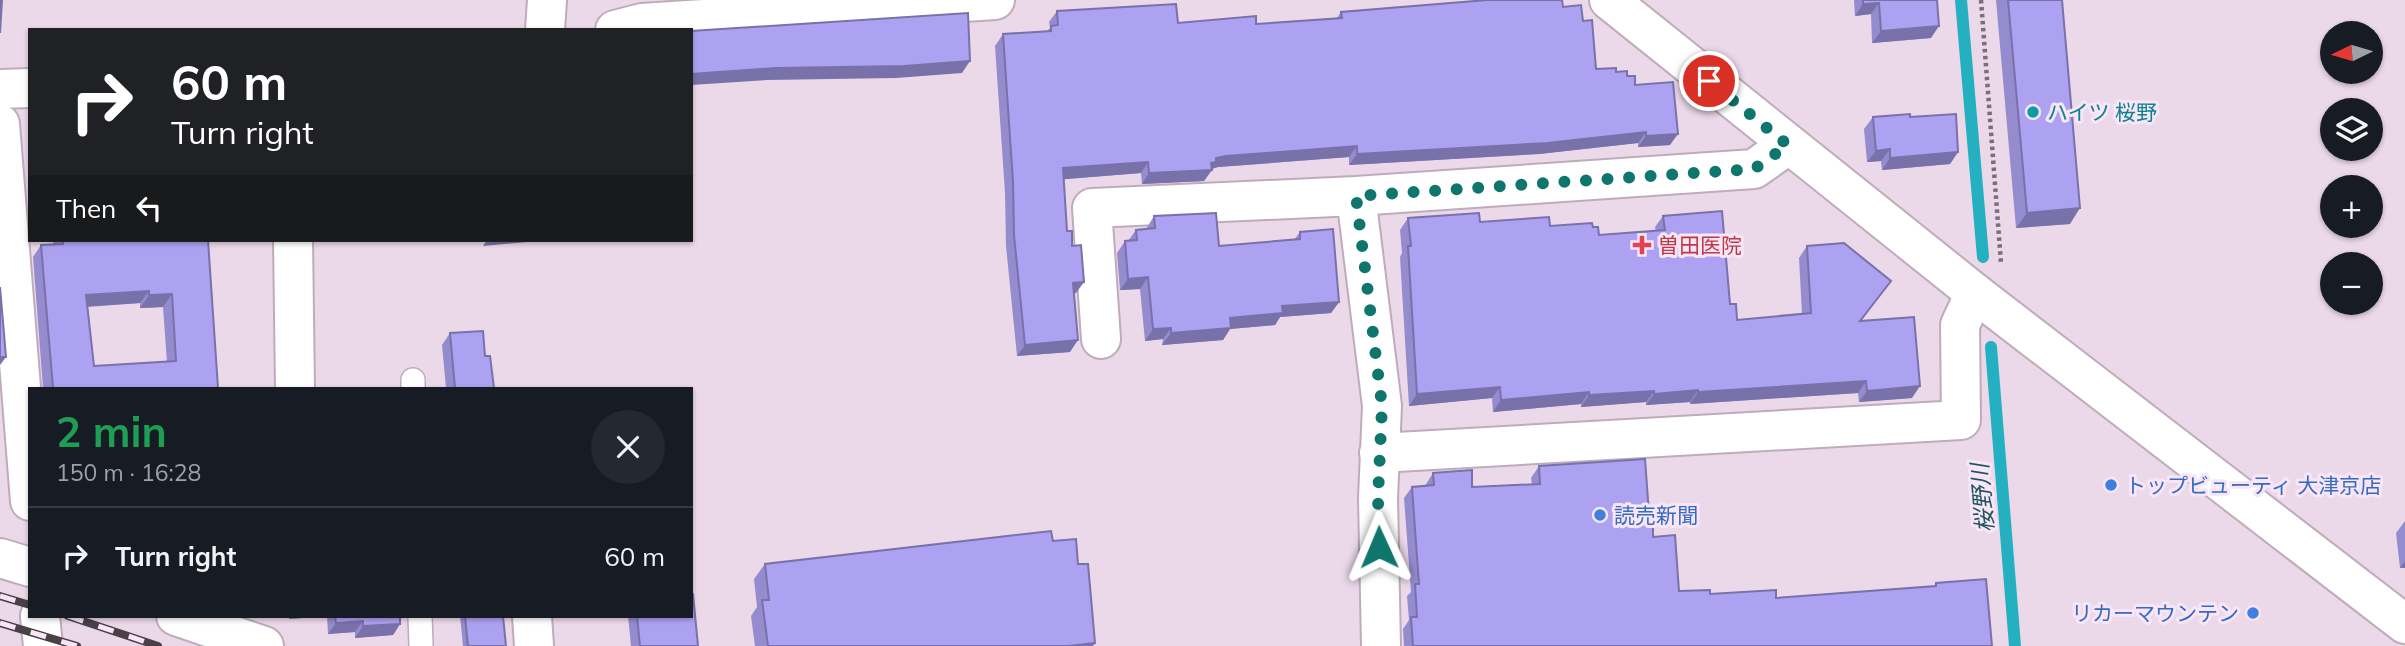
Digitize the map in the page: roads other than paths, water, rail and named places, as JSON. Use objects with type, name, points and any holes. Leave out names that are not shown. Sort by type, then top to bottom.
[{"type":"street","points":[[545,28],[547,0]]},
{"type":"street","points":[[635,18],[995,0]]},
{"type":"street","points":[[1609,0],[1975,293],[2405,624]]},
{"type":"street","points":[[0,89],[28,88]]},
{"type":"street","points":[[0,124],[28,476]]},
{"type":"street","points":[[1101,339],[1092,208],[1356,196],[1754,169],[1788,145]]},
{"type":"street","points":[[1356,196],[1382,406],[1378,498],[1381,646]]},
{"type":"street","points":[[293,242],[295,387]]},
{"type":"street","points":[[1379,453],[1961,419],[1960,325],[1975,293]]},
{"type":"street","points":[[0,558],[28,565]]},
{"type":"street","points":[[40,618],[43,646]]},
{"type":"street","points":[[182,618],[264,646]]},
{"type":"street","points":[[532,618],[534,646]]},
{"type":"lane","points":[[420,618],[421,646]]},
{"type":"waterway","name":"桜野川","points":[[1961,0],[1983,257]]},
{"type":"waterway","name":"桜野川","points":[[1991,347],[2015,646]]},
{"type":"railway","points":[[0,596],[28,604]]},
{"type":"railway","points":[[74,618],[158,646]]},
{"type":"railway","points":[[0,623],[77,646]]},
{"type":"place","name":"ハイツ 桜野","points":[[2033,112]]},
{"type":"place","name":"曽田医院","points":[[1642,245]]},
{"type":"place","name":"トップビューティ 大津京店","points":[[2111,485]]},
{"type":"place","name":"読売新聞","points":[[1600,515]]},
{"type":"place","name":"リカーマウンテン","points":[[2253,613]]}]
